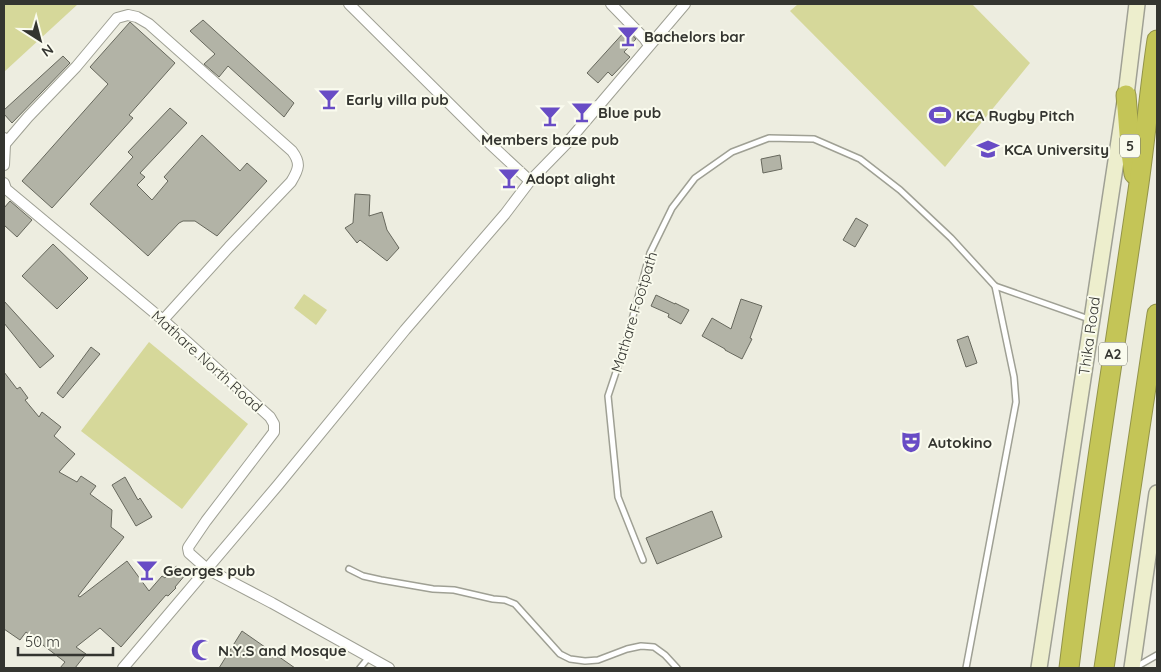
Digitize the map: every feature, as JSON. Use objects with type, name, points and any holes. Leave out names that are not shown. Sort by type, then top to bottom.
[{"type":"highway","name":"Thika Road","points":[[1069,668],[1082,566],[1137,197],[1157,40]]},
{"type":"highway","name":"5","points":[[1126,94],[1130,146],[1137,197]]},
{"type":"highway","name":"A2","points":[[1104,668],[1157,314]]},
{"type":"main road","name":"Thika Road","points":[[1039,668],[1126,94],[1137,4]]},
{"type":"main road","points":[[1133,668],[1157,493]]},
{"type":"street","points":[[349,4],[530,181]]},
{"type":"street","points":[[612,4],[649,45]]},
{"type":"street","points":[[124,668],[405,330],[494,228],[530,181],[567,143],[685,4]]},
{"type":"street","points":[[4,165],[5,141],[76,66],[117,18],[128,15],[137,17],[149,24],[292,151],[297,158],[298,166],[297,173],[291,182],[163,320]]},
{"type":"street","name":"Mathare North Road","points":[[4,183],[6,189],[163,320],[270,417],[274,424],[274,432],[206,521],[189,546],[189,553],[208,569],[389,668]]},
{"type":"lane","name":"Mathare Footpath","points":[[643,560],[618,497],[608,396],[626,342],[650,253],[672,208],[695,178],[732,152],[769,138],[814,139],[860,159],[900,190],[951,238],[995,286],[1092,320]]},
{"type":"lane","points":[[966,668],[1016,402],[1014,377],[995,286]]},
{"type":"lane","points":[[349,569],[363,576],[381,580],[434,589],[454,590],[515,604],[560,654],[570,659],[598,660],[627,649],[641,646],[654,647],[677,668]]},
{"type":"lane","points":[[1133,668],[1157,654]]},
{"type":"lane","points":[[360,668],[369,657]]},
{"type":"green space","points":[[4,4],[78,4],[4,72]]},
{"type":"green space","name":"KCA Rugby Pitch","points":[[798,4],[972,4],[1030,63],[945,167],[790,11]]},
{"type":"green space","points":[[304,294],[327,310],[316,325],[294,308]]},
{"type":"green space","points":[[149,342],[248,424],[182,509],[81,431]]},
{"type":"building","points":[[203,20],[294,103],[284,117],[228,66],[219,77],[204,64],[215,54],[190,31]]},
{"type":"building","points":[[130,22],[175,63],[129,115],[133,118],[52,208],[22,181],[108,84],[90,67]]},
{"type":"building","points":[[626,30],[636,39],[624,52],[630,57],[612,76],[608,72],[598,83],[587,73]]},
{"type":"building","points":[[63,56],[70,63],[12,123],[4,114],[4,110]]},
{"type":"building","points":[[170,108],[187,123],[140,173],[145,177],[137,185],[152,200],[168,181],[164,177],[202,135],[240,171],[247,163],[267,181],[217,236],[195,221],[183,221],[148,256],[90,204],[133,157],[128,152]]},
{"type":"building","points":[[780,155],[782,169],[763,173],[761,159]]},
{"type":"building","points":[[355,194],[370,195],[369,216],[382,212],[387,230],[399,248],[387,261],[360,240],[357,243],[345,228],[353,223]]},
{"type":"building","points":[[10,201],[32,220],[17,237],[4,225],[4,208]]},
{"type":"building","points":[[856,218],[868,225],[855,247],[843,240]]},
{"type":"building","points":[[53,244],[88,278],[57,309],[22,276]]},
{"type":"building","points":[[656,295],[689,310],[681,324],[668,317],[669,314],[651,306]]},
{"type":"building","points":[[741,299],[762,306],[750,338],[752,339],[742,359],[702,336],[712,318],[731,329]]},
{"type":"building","points":[[4,301],[54,356],[40,368],[4,323]]},
{"type":"building","points":[[968,336],[977,363],[966,367],[957,340]]},
{"type":"building","points":[[91,347],[100,354],[63,398],[57,393]]},
{"type":"building","points":[[4,372],[17,389],[20,387],[28,398],[25,400],[39,417],[42,412],[61,427],[54,436],[75,454],[59,472],[77,482],[81,476],[96,486],[90,494],[112,510],[111,527],[124,537],[78,596],[80,597],[127,561],[149,591],[162,576],[165,578],[176,566],[186,574],[176,588],[168,596],[166,595],[121,647],[100,628],[76,647],[86,654],[75,668],[60,668],[65,662],[26,632],[20,640],[4,629]]},
{"type":"building","points":[[125,477],[138,500],[140,498],[152,517],[136,526],[112,485]]},
{"type":"building","points":[[712,511],[722,537],[657,564],[646,538]]},
{"type":"building","points":[[242,631],[295,668],[219,668]]},
{"type":"place","name":"Bachelors bar","points":[[628,36]]},
{"type":"place","name":"Early villa pub","points":[[329,99]]},
{"type":"place","name":"Blue pub","points":[[582,112]]},
{"type":"place","name":"KCA Rugby Pitch","points":[[940,115]]},
{"type":"place","name":"Members baze pub","points":[[550,116]]},
{"type":"place","name":"KCA University","points":[[988,149]]},
{"type":"place","name":"Adopt alight","points":[[509,178]]},
{"type":"place","name":"Autokino","points":[[911,442]]},
{"type":"place","name":"Georges pub","points":[[147,570]]},
{"type":"place","name":"N.Y.S and Mosque","points":[[202,650]]}]
